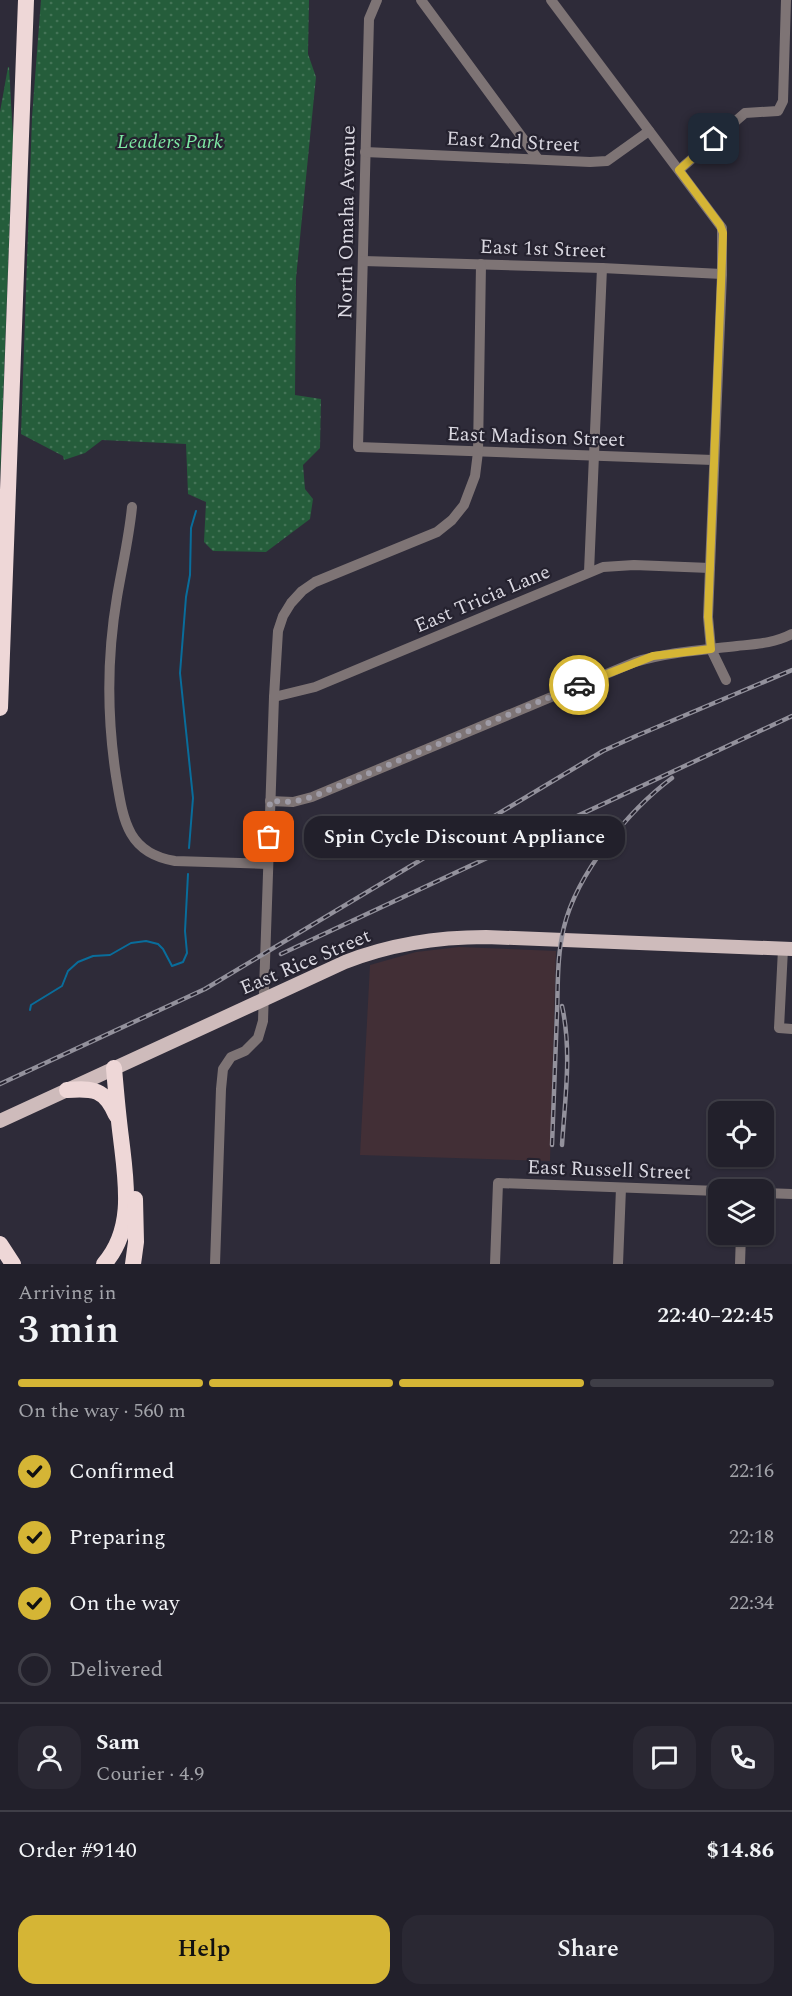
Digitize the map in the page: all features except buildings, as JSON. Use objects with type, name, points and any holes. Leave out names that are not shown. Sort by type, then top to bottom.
[{"type":"highway","points":[[0,708],[26,0]]},
{"type":"highway","points":[[104,1264],[118,1243],[125,1222],[127,1201],[119,1125],[118,1066]]},
{"type":"highway","points":[[118,1066],[135,1183],[136,1242],[133,1264]]},
{"type":"highway","points":[[67,1090],[91,1089],[104,1095],[112,1106],[119,1125]]},
{"type":"highway","points":[[0,1244],[13,1264]]},
{"type":"main road","name":"East Rice Street","points":[[0,1121],[364,954],[427,940],[486,937],[787,949]]},
{"type":"street","name":"North Omaha Avenue","points":[[358,447],[369,19],[377,0]]},
{"type":"street","points":[[421,0],[538,159]]},
{"type":"street","points":[[551,0],[722,228],[708,617],[711,649],[726,680]]},
{"type":"street","points":[[679,170],[745,113],[778,111],[783,100],[786,0]]},
{"type":"street","name":"East 2nd Street","points":[[365,152],[607,161],[649,130]]},
{"type":"street","name":"East 1st Street","points":[[363,261],[722,274]]},
{"type":"street","points":[[215,1264],[221,1089],[224,1069],[231,1057],[245,1050],[258,1038],[263,1021],[273,697],[278,631],[283,616],[302,591],[315,582],[428,536],[445,526],[459,512],[469,495],[475,476],[478,452],[481,264]]},
{"type":"street","points":[[589,572],[602,268]]},
{"type":"street","name":"East Madison Street","points":[[358,447],[713,460]]},
{"type":"street","points":[[132,507],[130,532],[116,598],[110,675],[113,756],[125,824],[136,842],[151,854],[162,858],[176,861],[268,864]]},
{"type":"street","name":"East Tricia Lane","points":[[273,697],[315,687],[589,572],[611,565],[710,568]]},
{"type":"street","points":[[270,801],[293,802],[312,797],[653,656],[772,642],[792,634]]},
{"type":"street","points":[[787,949],[779,1028],[792,1029]]},
{"type":"street","name":"East Russell Street","points":[[495,1264],[498,1183],[708,1191]]},
{"type":"street","points":[[618,1264],[621,1188]]},
{"type":"street","points":[[774,1193],[792,1194]]},
{"type":"street","points":[[740,1264],[741,1245]]},
{"type":"shaded area","points":[[459,947],[556,951],[550,1161],[360,1155],[370,965],[416,952]]},
{"type":"green space","name":"Leaders Park","points":[[41,0],[309,0],[308,54],[316,77],[296,278],[295,395],[321,399],[320,448],[303,465],[305,489],[313,499],[310,519],[266,552],[213,551],[204,542],[206,502],[188,494],[186,444],[102,440],[85,453],[64,460],[63,456],[21,434],[32,117]]},
{"type":"green space","points":[[8,67],[13,136],[0,481],[0,112]]},
{"type":"waterway","points":[[189,848],[193,798],[180,673],[190,575],[191,528],[196,511]]},
{"type":"waterway","points":[[30,1010],[31,1005],[62,986],[68,971],[78,962],[93,956],[110,955],[131,943],[146,941],[158,944],[172,966],[183,962],[187,953],[185,931],[188,874]]},
{"type":"railway","points":[[0,1084],[205,989],[603,751],[792,670]]},
{"type":"railway","points":[[281,954],[792,716]]},
{"type":"railway","points":[[552,1145],[559,959],[564,927],[580,885],[607,844],[639,807],[672,778]]},
{"type":"railway","points":[[562,1006],[567,1040],[562,1145]]},
{"type":"way so far","points":[[269,837],[270,801],[293,802],[312,797],[579,685]]},
{"type":"place","name":"Spin Cycle Discount Appliance","points":[[269,837]]},
{"type":"route","points":[[579,685],[653,656],[711,649],[708,617],[723,233],[720,225],[679,170],[714,139]]}]
